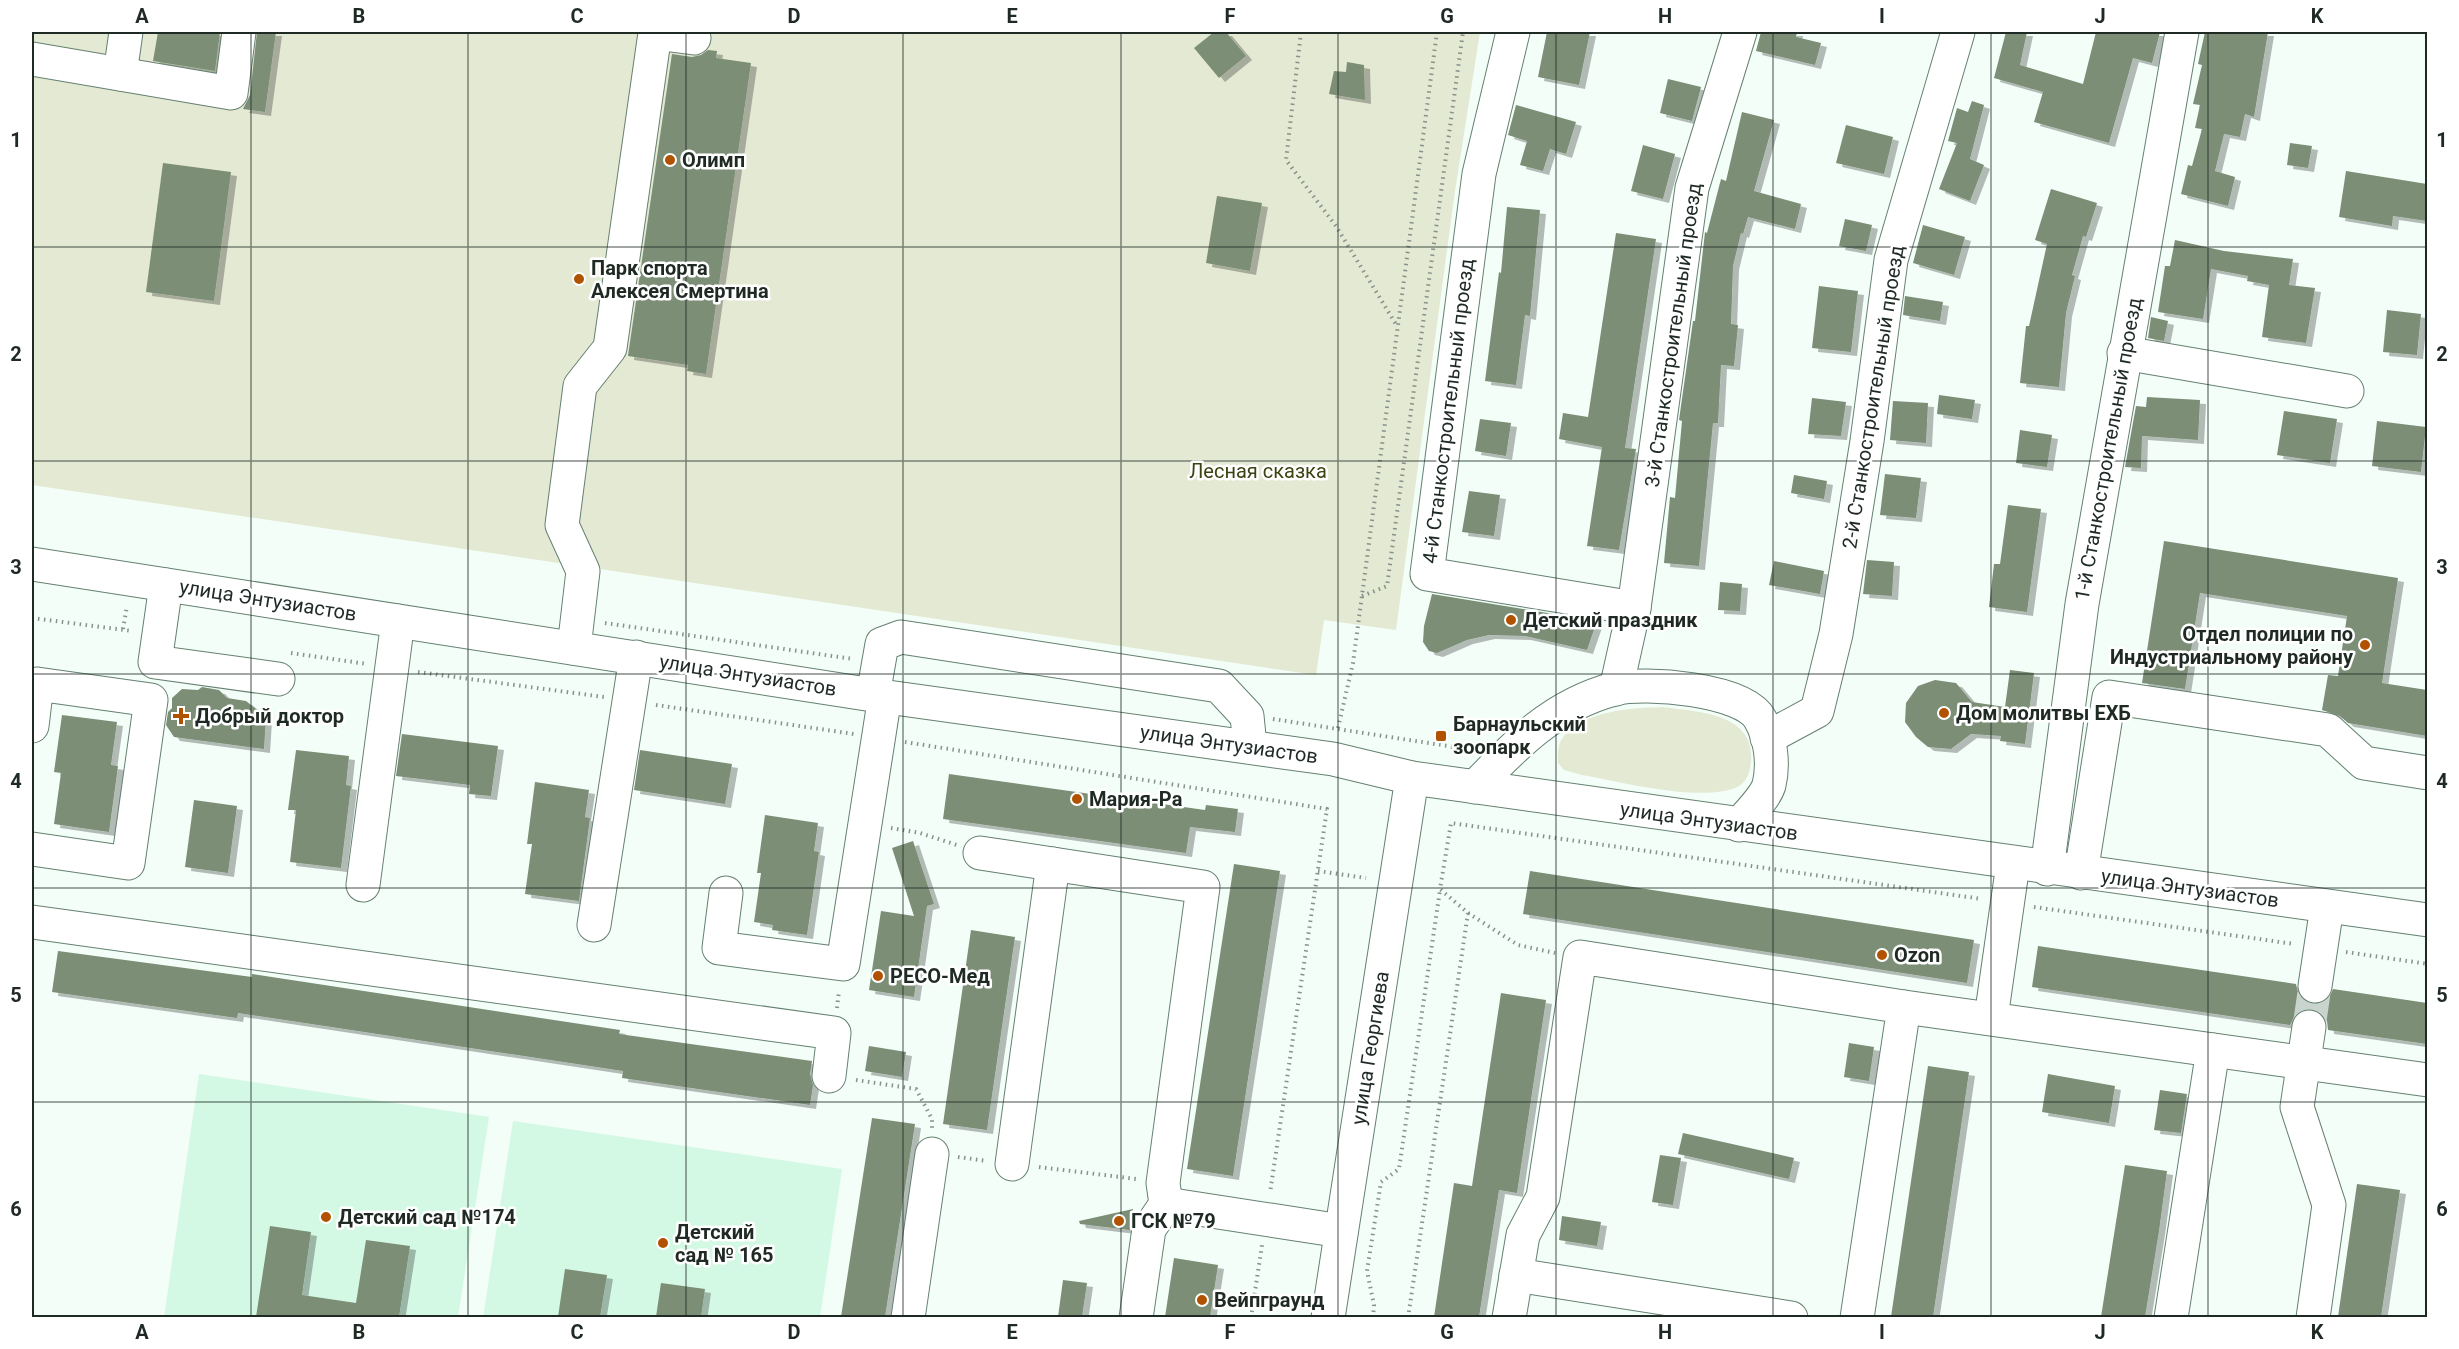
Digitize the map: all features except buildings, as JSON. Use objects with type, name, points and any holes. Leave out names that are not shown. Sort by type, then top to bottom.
[{"type":"street","points":[[120,74],[126,32]]},
{"type":"street","points":[[32,59],[231,93],[239,32]]},
{"type":"street","name":"4-й Станкостроительный проезд","points":[[1513,32],[1479,174],[1426,574],[1634,608]]},
{"type":"street","name":"3-й Станкостроительный проезд","points":[[1634,608],[1692,188],[1740,32]]},
{"type":"street","name":"2-й Станкостроительный проезд","points":[[1767,738],[1817,711],[1836,634],[1865,452],[1891,260],[1958,32]]},
{"type":"street","name":"1-й Станкостроительный проезд","points":[[2047,869],[2082,604],[2124,353],[2182,32]]},
{"type":"street","points":[[576,633],[583,571],[562,525],[580,386],[610,348],[656,33],[694,38]]},
{"type":"street","points":[[2124,353],[2347,391]]},
{"type":"street","name":"улица Энтузиастов","points":[[32,564],[398,621],[576,633],[636,657],[879,695],[1249,731],[1333,759],[1412,778],[2047,869],[2427,920]]},
{"type":"street","points":[[166,585],[155,662],[283,666]]},
{"type":"street","points":[[1616,689],[1634,608]]},
{"type":"street","points":[[363,885],[398,621]]},
{"type":"street","points":[[726,893],[719,948],[843,964],[865,824],[879,695],[879,662],[882,644],[901,637],[1219,686],[1249,731]]},
{"type":"street","points":[[594,925],[636,657]]},
{"type":"street","points":[[32,726],[37,684],[151,700],[128,862],[32,849]]},
{"type":"street","points":[[1475,787],[1523,737],[1550,718],[1616,689],[1674,687],[1726,696],[1760,717],[1772,754],[1768,787],[1739,825]]},
{"type":"street","points":[[2081,873],[2109,697],[2328,730],[2364,763],[2427,773]]},
{"type":"street","name":"улица Георгиева","points":[[1328,1317],[1412,778]]},
{"type":"street","points":[[980,853],[1203,887],[1165,1193],[1149,1229],[1136,1317]]},
{"type":"street","points":[[1012,1164],[1053,864]]},
{"type":"street","points":[[1991,1018],[2013,864]]},
{"type":"street","points":[[2315,986],[2326,907]]},
{"type":"street","points":[[32,922],[834,1033],[829,1076]]},
{"type":"street","points":[[1509,1317],[1523,1235],[1543,1197],[1580,957],[1904,1007],[2427,1080]]},
{"type":"street","points":[[1857,1317],[1904,1007]]},
{"type":"street","points":[[2309,1027],[2296,1107],[2329,1205],[2313,1317]]},
{"type":"street","points":[[2171,1317],[2213,1050]]},
{"type":"street","points":[[908,1317],[932,1154]]},
{"type":"street","points":[[1165,1193],[1341,1230]]},
{"type":"street","points":[[1516,1275],[1791,1317]]},
{"type":"path","points":[[1300,32],[1286,160],[1336,226],[1398,327]]},
{"type":"path","points":[[1338,728],[1353,663],[1437,32]]},
{"type":"path","points":[[1362,596],[1388,586],[1463,32]]},
{"type":"path","points":[[32,618],[159,634]]},
{"type":"path","points":[[576,633],[879,662]]},
{"type":"path","points":[[283,666],[392,668],[629,701]]},
{"type":"path","points":[[1249,731],[1338,728],[1461,748]]},
{"type":"path","points":[[1372,1317],[1374,1305],[1367,1271],[1377,1204],[1381,1182],[1399,1169],[1451,823],[2427,964]]},
{"type":"path","points":[[865,824],[920,833],[980,853]]},
{"type":"path","points":[[1318,871],[1366,878]]},
{"type":"path","points":[[1440,889],[1468,913],[1518,945],[1580,957]]},
{"type":"path","points":[[1408,1317],[1468,913]]},
{"type":"path","points":[[834,1033],[843,964]]},
{"type":"path","points":[[829,1076],[916,1089],[932,1119],[932,1154],[1012,1164],[1165,1193]]},
{"type":"shaded area","name":"Детский сад №174","points":[[199,1074],[489,1117],[458,1317],[164,1318]]},
{"type":"shaded area","name":"Детский сад № 165","points":[[513,1121],[842,1169],[820,1317],[483,1318]]},
{"type":"green space","name":"Парк спорта Алексея Смертина","points":[[32,32],[1480,32],[1455,191],[1396,630],[1324,620],[1316,675],[32,485]]},
{"type":"green space","points":[[1663,707],[1708,714],[1735,724],[1744,733],[1750,746],[1751,762],[1745,781],[1735,788],[1719,792],[1680,792],[1582,775],[1564,770],[1558,763],[1560,742],[1573,727],[1584,721],[1610,712]]},
{"type":"tunnel","points":[[2309,1027],[2315,986]]},
{"type":"place","name":"Олимп","points":[[670,160]]},
{"type":"place","name":"Парк спорта Алексея Смертина","points":[[579,279]]},
{"type":"place","name":"Детский праздник","points":[[1511,620]]},
{"type":"place","name":"Отдел полиции по Индустриальному району","points":[[2365,645]]},
{"type":"place","name":"Дом молитвы ЕХБ","points":[[1944,713]]},
{"type":"place","name":"Добрый доктор","points":[[181,716]]},
{"type":"place","name":"Барнаульский зоопарк","points":[[1441,736]]},
{"type":"place","name":"Мария-Ра","points":[[1077,799]]},
{"type":"place","name":"Ozon","points":[[1882,955]]},
{"type":"place","name":"РЕСО-Мед","points":[[878,976]]},
{"type":"place","name":"Детский сад №174","points":[[326,1217]]},
{"type":"place","name":"ГСК №79","points":[[1119,1221]]},
{"type":"place","name":"Детский сад № 165","points":[[663,1243]]},
{"type":"place","name":"Вейпграунд","points":[[1202,1300]]},
{"type":"park label","name":"Лесная сказка","points":[[1258,471]]}]
